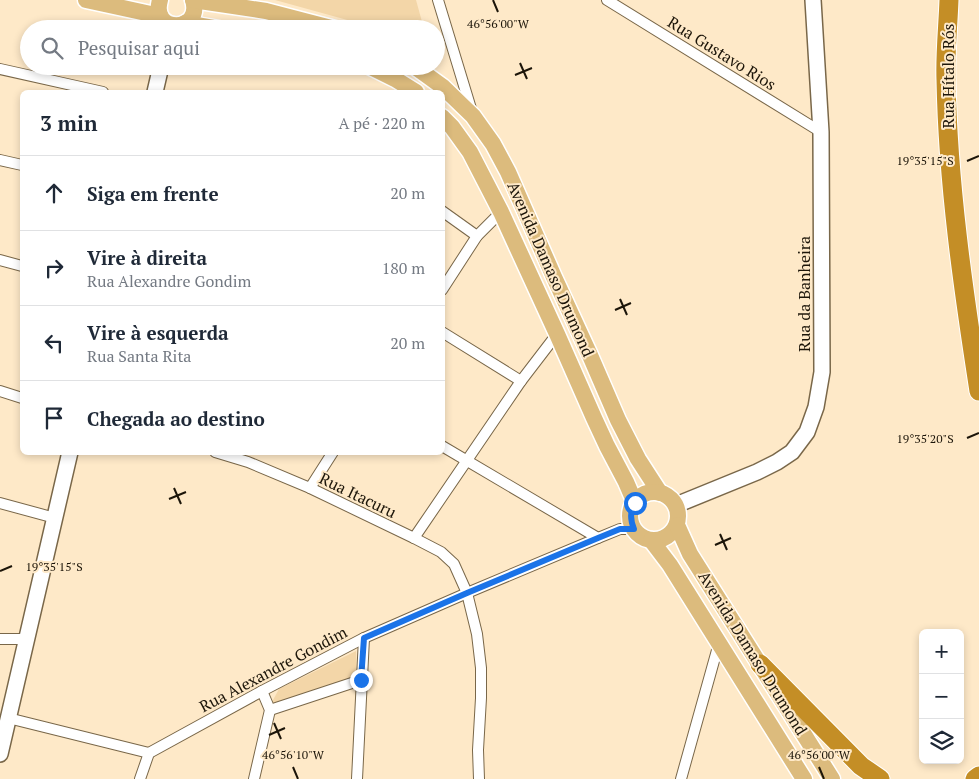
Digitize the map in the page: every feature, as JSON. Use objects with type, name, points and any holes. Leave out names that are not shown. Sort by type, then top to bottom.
[{"type":"highway","name":"Rua Hítalo Rós","points":[[949,0],[946,78],[948,149],[958,245],[979,391]]},
{"type":"highway","points":[[760,664],[861,766],[880,779]]},
{"type":"highway","points":[[975,779],[979,776]]},
{"type":"main road","points":[[86,0],[169,19],[192,16],[193,0],[266,11],[300,20]]},
{"type":"main road","points":[[387,75],[413,90]]},
{"type":"main road","name":"Avenida Damaso Drumond","points":[[426,75],[443,87],[473,116],[493,144],[508,172],[618,420],[638,460],[660,493]]},
{"type":"main road","name":"Avenida Damaso Drumond","points":[[445,120],[470,152],[501,212],[594,418],[635,503]]},
{"type":"main road","points":[[649,493],[660,493],[667,496],[676,505],[678,512],[677,525],[669,535],[657,540],[651,540],[638,534],[634,529],[630,516],[638,498],[649,493]]},
{"type":"main road","name":"Avenida Damaso Drumond","points":[[677,525],[690,554],[832,779]]},
{"type":"main road","name":"Avenida Damaso Drumond","points":[[651,540],[670,565],[804,779]]},
{"type":"street","points":[[438,0],[444,20]]},
{"type":"street","name":"Rua Gustavo Rios","points":[[607,0],[821,132]]},
{"type":"street","name":"Rua da Banheira","points":[[676,505],[749,475],[777,462],[792,452],[807,432],[816,407],[822,372],[821,132],[813,0]]},
{"type":"street","points":[[445,23],[473,116]]},
{"type":"street","points":[[0,69],[20,74]]},
{"type":"street","points":[[27,75],[93,90]]},
{"type":"street","points":[[155,90],[159,75]]},
{"type":"street","points":[[0,160],[20,165]]},
{"type":"street","points":[[445,285],[477,236],[501,212]]},
{"type":"street","points":[[445,213],[477,236]]},
{"type":"street","points":[[0,260],[20,265]]},
{"type":"street","points":[[445,334],[522,381]]},
{"type":"street","points":[[414,538],[522,381],[557,334]]},
{"type":"street","points":[[0,391],[20,397]]},
{"type":"street","points":[[445,448],[598,538]]},
{"type":"street","points":[[0,754],[69,455]]},
{"type":"street","name":"Rua Itacuru","points":[[225,455],[248,462],[310,488],[441,552],[454,564],[467,593],[481,668],[478,750],[479,779]]},
{"type":"street","points":[[310,488],[332,455]]},
{"type":"street","points":[[0,504],[55,518]]},
{"type":"street","name":"Rua Alexandre Gondim","points":[[149,753],[364,638],[620,529],[634,529]]},
{"type":"street","points":[[357,779],[364,638]]},
{"type":"street","points":[[0,639],[26,639]]},
{"type":"street","points":[[681,779],[719,643]]},
{"type":"street","points":[[270,710],[361,680]]},
{"type":"street","points":[[254,779],[270,710],[262,691]]},
{"type":"street","points":[[8,718],[149,753],[140,779]]},
{"type":"shaded area","points":[[275,0],[416,0],[422,20],[347,20]]},
{"type":"shaded area","points":[[356,651],[357,676],[279,703],[272,702],[279,689]]},
{"type":"route","points":[[361,680],[364,638],[620,529],[634,529],[630,516],[635,503]]}]
